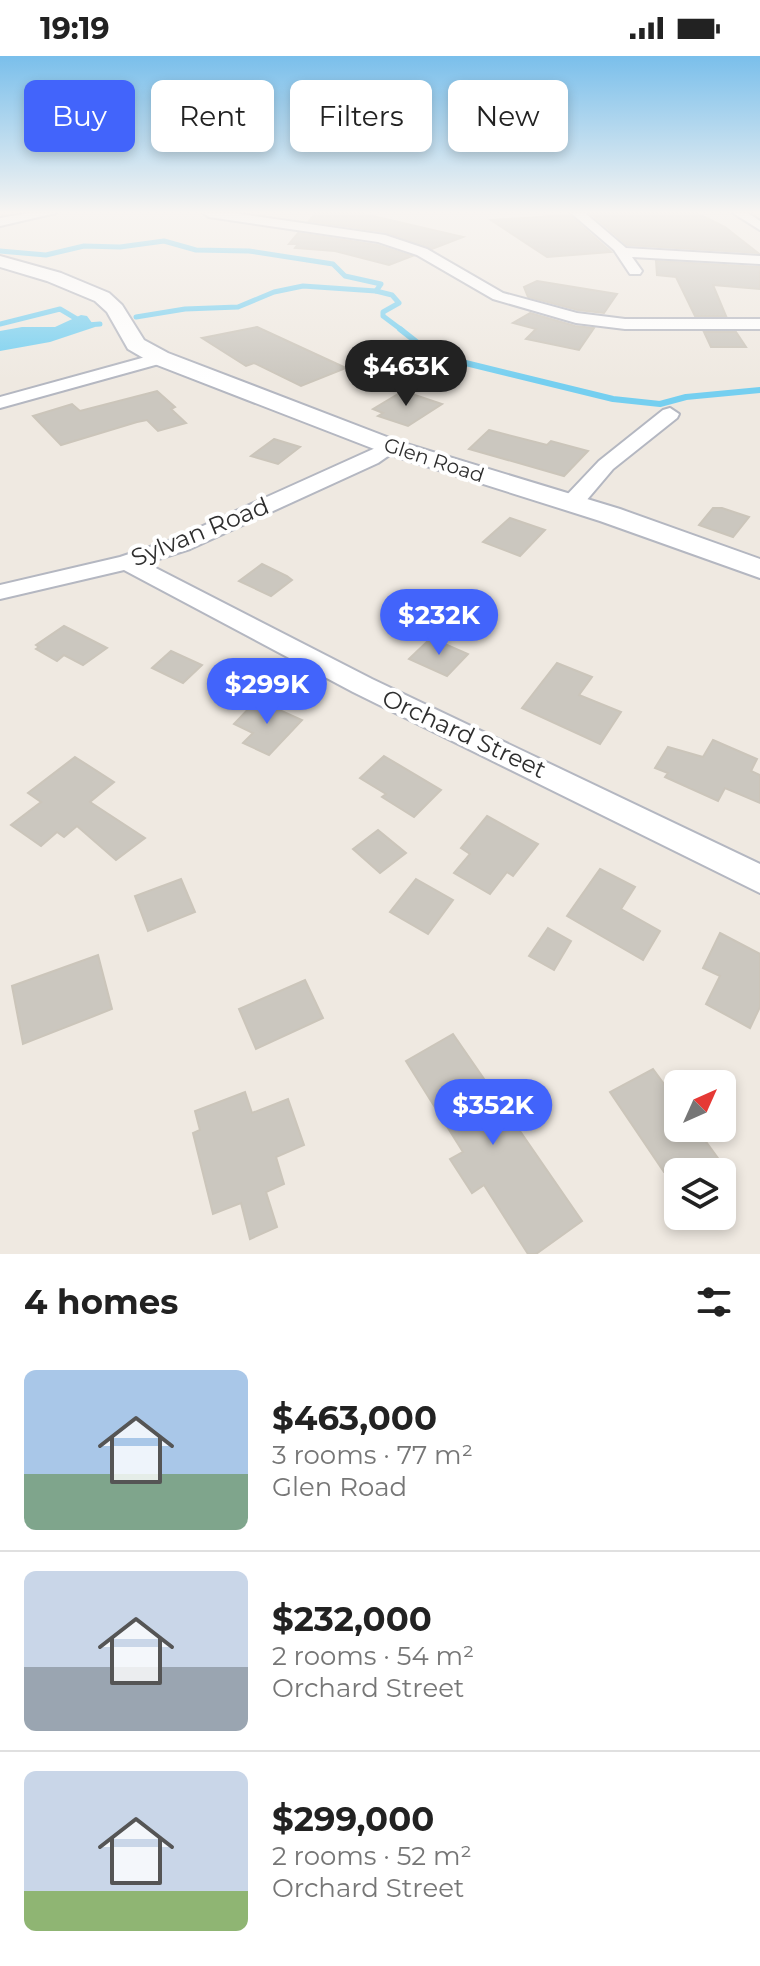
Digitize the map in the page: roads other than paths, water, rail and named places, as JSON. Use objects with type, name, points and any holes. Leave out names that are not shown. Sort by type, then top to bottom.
[{"type":"street","name":"Glen Road","points":[[26,269],[102,297],[115,309],[132,339],[160,358],[391,447],[572,503],[760,569]]},
{"type":"street","points":[[451,269],[498,296],[576,318],[625,324],[760,324]]},
{"type":"street","points":[[0,403],[160,358]]},
{"type":"street","points":[[572,503],[606,465],[670,414]]},
{"type":"street","name":"Sylvan Road","points":[[0,592],[127,562],[200,536],[371,459],[391,447]]},
{"type":"street","name":"Orchard Street","points":[[127,562],[260,636],[615,805],[760,879]]},
{"type":"water","points":[[81,315],[87,316],[95,327],[50,342],[0,351],[0,331],[55,327]]},
{"type":"waterway","points":[[338,269],[345,276],[381,284],[376,291]]},
{"type":"waterway","points":[[136,317],[185,309],[238,307],[274,292],[303,286],[376,291]]},
{"type":"waterway","points":[[376,291],[392,295],[399,303],[383,312],[383,316],[403,331]]},
{"type":"waterway","points":[[0,324],[60,309],[87,325],[100,324]]},
{"type":"waterway","points":[[400,329],[433,355],[613,399],[660,404],[686,397],[760,390]]}]
